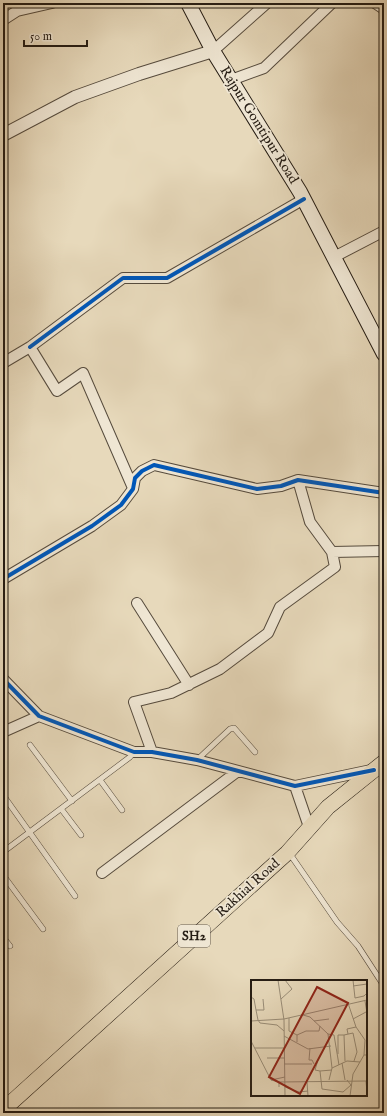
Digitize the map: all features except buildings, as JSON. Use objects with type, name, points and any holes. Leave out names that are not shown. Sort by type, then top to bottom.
[{"type":"main road","name":"Rajpur Gomtipur Road","points":[[188,3],[213,52],[304,199],[384,354]]},
{"type":"main road","name":"Rakhial Road","points":[[3,1110],[287,853],[328,806],[381,768]]},
{"type":"main road","name":"Rakhial Road","points":[[10,1113],[292,857],[381,768]]},
{"type":"street","points":[[3,20],[17,11],[52,3]]},
{"type":"street","points":[[3,135],[75,97],[139,74],[213,52],[267,3]]},
{"type":"street","points":[[231,80],[264,68],[332,3]]},
{"type":"street","points":[[375,3],[384,9]]},
{"type":"street","points":[[3,363],[30,347],[123,278],[167,278],[304,199]]},
{"type":"street","points":[[334,257],[384,231]]},
{"type":"street","points":[[30,347],[57,391],[83,373],[134,489]]},
{"type":"street","points":[[3,579],[92,526],[121,505],[134,489],[135,478],[142,471],[154,465],[257,489],[281,486],[298,480],[384,493]]},
{"type":"street","points":[[152,752],[134,702],[171,693],[220,669],[268,633],[280,606],[335,567],[332,552],[310,522],[298,480]]},
{"type":"street","points":[[332,552],[384,551]]},
{"type":"street","points":[[137,603],[189,685]]},
{"type":"street","points":[[3,679],[38,716],[134,752],[152,752],[196,760],[295,786],[381,768]]},
{"type":"street","points":[[3,732],[38,716]]},
{"type":"street","points":[[102,873],[238,771]]},
{"type":"street","points":[[295,786],[309,827]]},
{"type":"lane","points":[[196,760],[230,729],[234,728],[255,752]]},
{"type":"lane","points":[[30,745],[72,802]]},
{"type":"lane","points":[[3,852],[62,810],[130,758],[134,752]]},
{"type":"lane","points":[[100,780],[122,810]]},
{"type":"lane","points":[[3,795],[75,896]]},
{"type":"lane","points":[[62,810],[81,835]]},
{"type":"lane","points":[[292,857],[337,922],[358,946],[384,986]]},
{"type":"lane","points":[[3,875],[43,929]]},
{"type":"lane","points":[[3,937],[10,946]]},
{"type":"cycle path","points":[[30,347],[123,278],[167,278],[304,199]]},
{"type":"cycle path","points":[[3,579],[92,526],[121,505],[133,489],[135,478],[142,471],[154,465],[257,489],[281,486],[298,480],[384,493]]},
{"type":"cycle path","points":[[3,679],[39,716],[134,752],[152,752],[197,760],[295,786],[374,770]]}]
